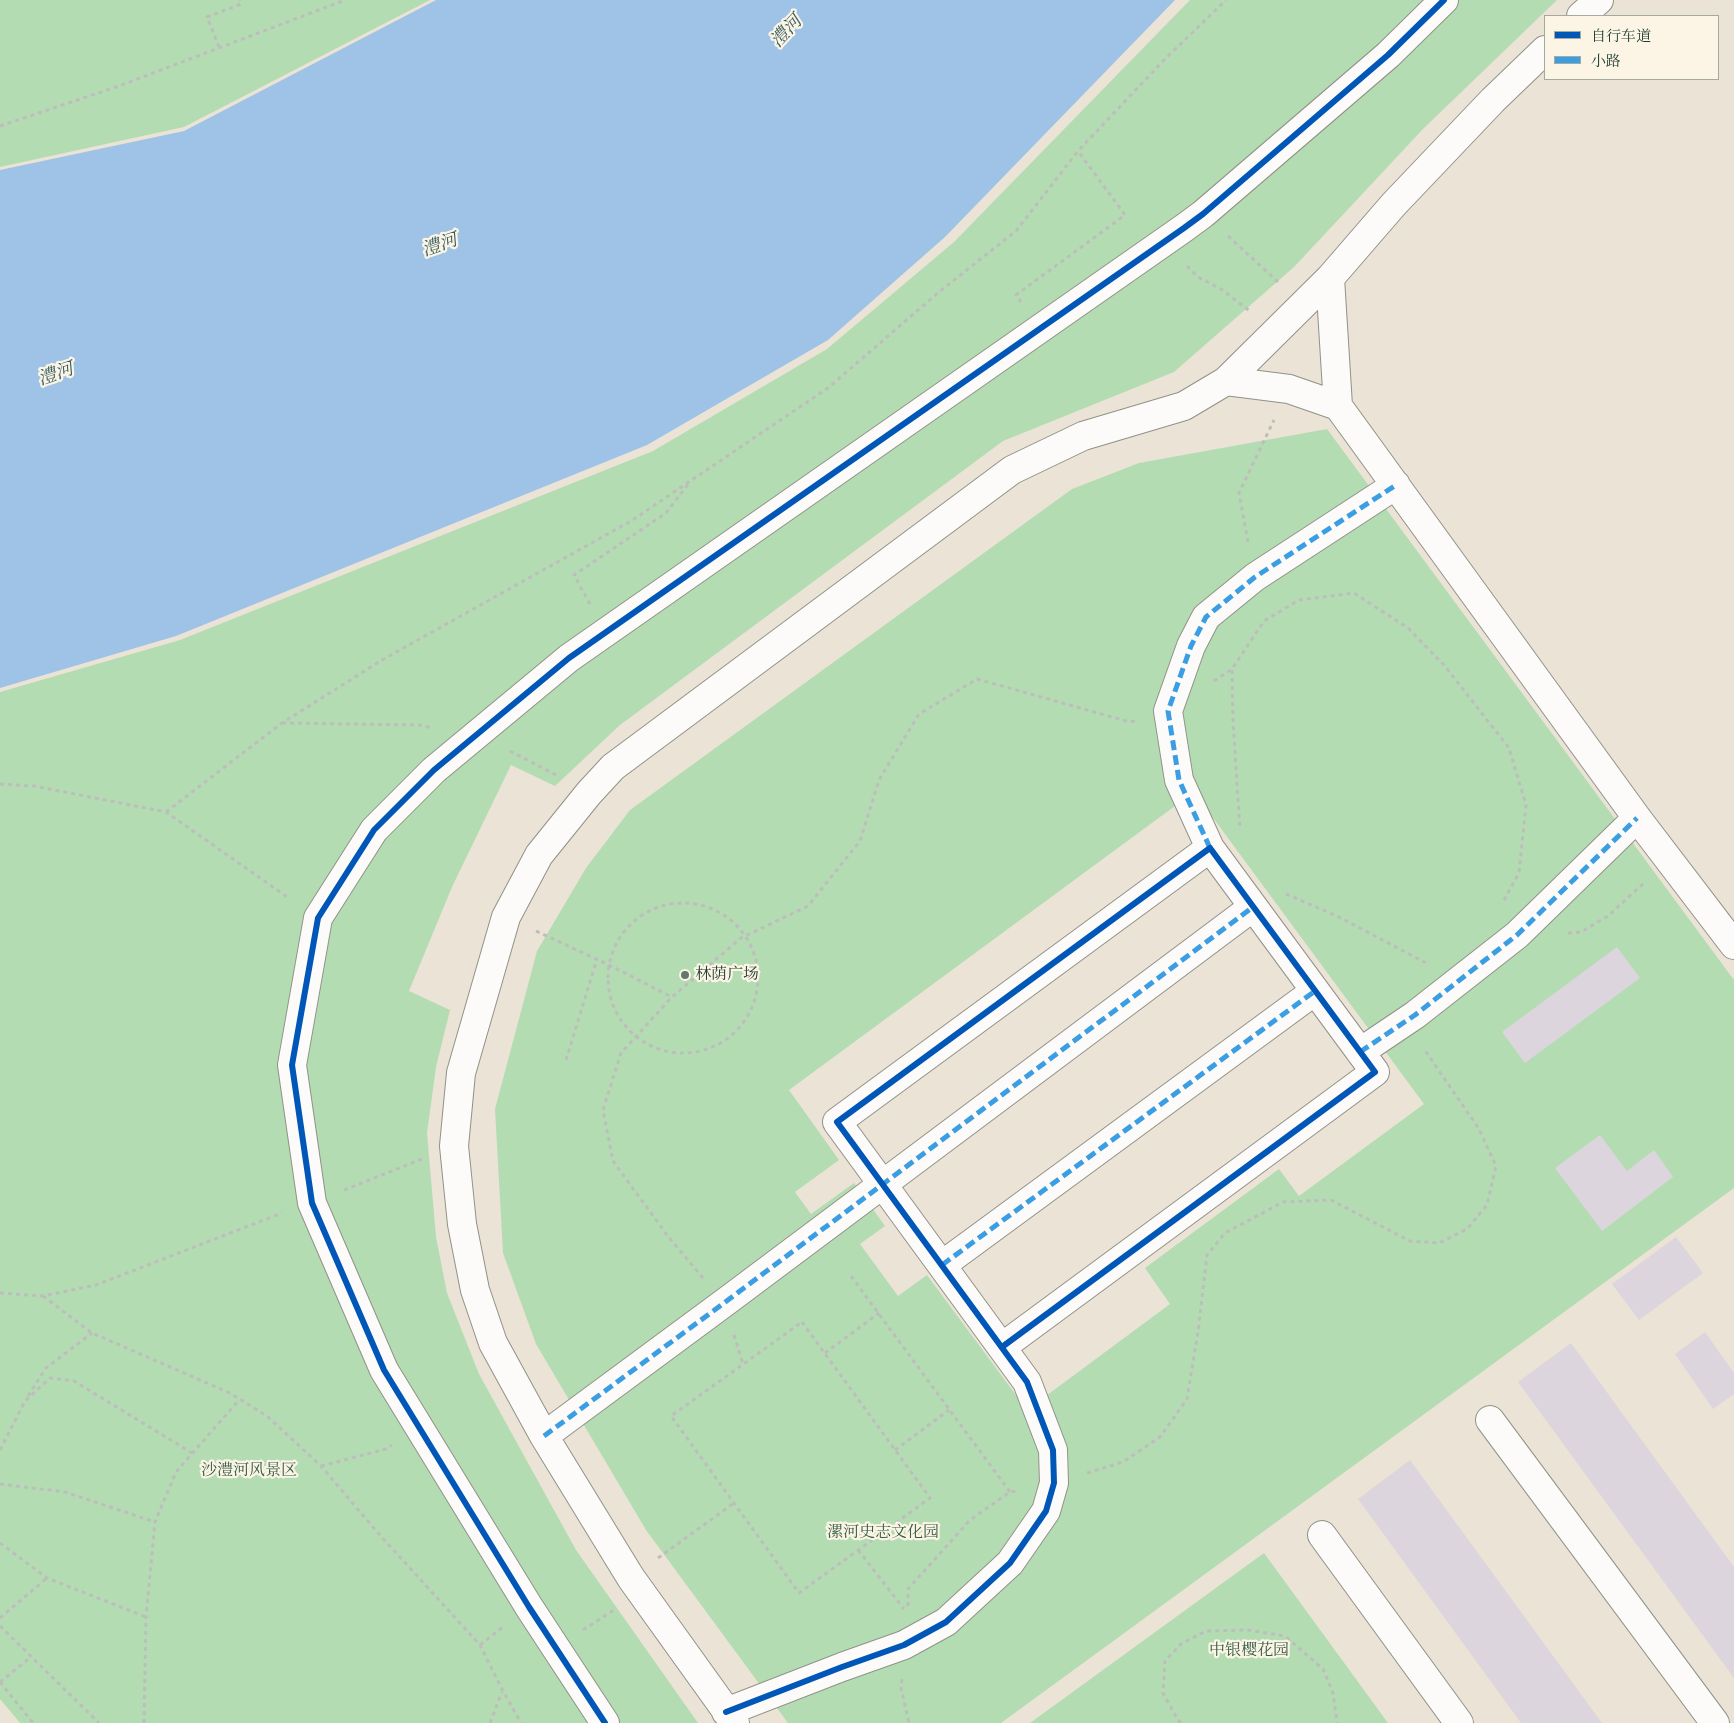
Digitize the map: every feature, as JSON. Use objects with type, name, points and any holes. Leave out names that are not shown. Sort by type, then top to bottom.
[{"type":"street","points":[[1388,55],[1416,0]]},
{"type":"street","points":[[605,1723],[556,1649],[384,1370],[312,1202],[292,1065],[318,918],[374,830],[428,776],[569,658],[1194,221],[1388,55],[1444,0]]},
{"type":"street","points":[[1582,15],[1598,0]]},
{"type":"street","points":[[1210,848],[837,1122],[1027,1382],[1053,1450],[1054,1483],[1046,1511],[1010,1563],[946,1622],[904,1645],[842,1667],[730,1718],[636,1585],[544,1436],[493,1343],[475,1290],[462,1224],[454,1146],[461,1073],[506,918],[539,855],[589,793],[613,767],[629,755],[1012,470],[1083,436],[1184,406],[1226,381],[1330,278],[1394,204],[1493,100],[1544,51]]},
{"type":"street","points":[[1330,278],[1338,406],[1636,818],[1734,945]]},
{"type":"street","points":[[1226,381],[1289,389],[1338,406]]},
{"type":"street","points":[[1002,1347],[1375,1072],[1210,848],[1179,780],[1168,711],[1191,646],[1206,617],[1255,577],[1396,485]]},
{"type":"street","points":[[1360,1052],[1415,1015],[1517,935],[1636,818]]},
{"type":"street","points":[[544,1436],[1253,907]]},
{"type":"street","points":[[942,1265],[1315,991]]},
{"type":"street","points":[[1490,1420],[1715,1723]]},
{"type":"street","points":[[1322,1535],[1459,1723]]},
{"type":"path","points":[[219,47],[207,18],[241,4],[240,0]]},
{"type":"path","points":[[0,126],[119,86],[345,0]]},
{"type":"path","points":[[166,812],[282,723],[382,660],[631,521],[828,388],[939,292],[1016,231],[1078,151],[1164,60],[1226,0]]},
{"type":"path","points":[[1038,330],[1016,295],[1126,215],[1078,151]]},
{"type":"path","points":[[1276,330],[1221,289],[1198,277],[1187,266],[1194,221],[1303,305]]},
{"type":"path","points":[[1264,621],[1239,493],[1289,389]]},
{"type":"path","points":[[605,633],[574,575],[666,513],[691,480]]},
{"type":"path","points":[[1232,669],[1233,730],[1241,834]]},
{"type":"path","points":[[0,784],[34,786],[166,812],[318,918]]},
{"type":"path","points":[[1284,893],[1337,916],[1429,964]]},
{"type":"path","points":[[686,902],[709,907],[730,918],[746,935],[757,959],[759,985],[752,1010],[738,1031],[716,1047],[691,1054],[666,1052],[642,1042],[623,1024],[611,1000],[609,965],[612,951],[624,931],[641,914],[662,905],[686,902]]},
{"type":"path","points":[[506,918],[609,965],[672,997]]},
{"type":"path","points":[[566,1060],[596,959]]},
{"type":"path","points":[[312,1202],[454,1146]]},
{"type":"path","points":[[0,1293],[43,1296],[96,1285],[267,1219]]},
{"type":"path","points":[[851,1276],[1010,1492]]},
{"type":"path","points":[[43,1296],[92,1332],[230,1394],[267,1416],[321,1466],[378,1533],[480,1645],[521,1723]]},
{"type":"path","points":[[824,1352],[879,1313]]},
{"type":"path","points":[[802,1322],[895,1450],[930,1498],[799,1592],[672,1416],[802,1322]]},
{"type":"path","points":[[0,1450],[25,1401],[46,1368],[92,1332]]},
{"type":"path","points":[[25,1401],[50,1378],[74,1381],[192,1453]]},
{"type":"path","points":[[144,1723],[146,1617],[154,1522],[176,1472],[239,1400]]},
{"type":"path","points":[[895,1450],[949,1410]]},
{"type":"path","points":[[321,1466],[386,1449],[419,1428]]},
{"type":"path","points":[[0,1484],[65,1492],[154,1522]]},
{"type":"path","points":[[556,1649],[734,1503]]},
{"type":"path","points":[[0,1543],[47,1578],[146,1617]]},
{"type":"path","points":[[858,1550],[907,1613]]},
{"type":"path","points":[[0,1618],[47,1578]]},
{"type":"path","points":[[0,1626],[98,1723]]},
{"type":"path","points":[[1181,1723],[1163,1693],[1165,1660],[1181,1644],[1206,1631],[1248,1630],[1285,1636],[1323,1670],[1333,1693],[1337,1723]]},
{"type":"path","points":[[31,1657],[0,1682],[33,1723]]},
{"type":"path","points":[[490,1723],[503,1691]]},
{"type":"green space","points":[[0,0],[430,0],[184,127],[0,167]]},
{"type":"green space","name":"沙澧河风景区","points":[[1190,0],[1557,0],[1423,129],[1294,267],[1174,372],[1003,441],[620,725],[555,786],[511,765],[452,887],[409,991],[450,1010],[436,1067],[427,1133],[436,1237],[447,1293],[479,1374],[576,1550],[698,1723],[20,1723],[0,1699],[0,692],[180,640],[653,451],[827,349],[954,242]]},
{"type":"green space","name":"漯河史志文化园","points":[[1327,429],[1734,980],[1734,1188],[1001,1723],[788,1723],[646,1530],[536,1344],[503,1253],[495,1109],[537,951],[586,868],[630,810],[1072,489],[1139,463]],"holes":[[[1194,792],[1424,1104],[1299,1196],[1279,1169],[1145,1268],[1170,1304],[1027,1410],[927,1275],[898,1296],[860,1244],[885,1226],[854,1183],[811,1214],[795,1192],[839,1160],[789,1090]]]},
{"type":"green space","name":"中银樱花园","points":[[1264,1553],[1388,1723],[1030,1723]]},
{"type":"water","name":"澧河","points":[[436,0],[1175,0],[945,237],[828,340],[647,445],[176,636],[0,688],[0,170],[184,131]]},
{"type":"building","points":[[1617,947],[1640,978],[1525,1063],[1502,1032]]},
{"type":"building","points":[[1600,1135],[1627,1171],[1654,1150],[1673,1177],[1602,1231],[1555,1168]]},
{"type":"building","points":[[1676,1237],[1703,1273],[1639,1320],[1612,1284]]},
{"type":"building","points":[[1705,1332],[1734,1373],[1734,1394],[1713,1409],[1675,1354]]},
{"type":"building","points":[[1571,1343],[1734,1567],[1734,1678],[1518,1382]]},
{"type":"building","points":[[1410,1460],[1602,1723],[1521,1723],[1358,1499]]},
{"type":"marked path","points":[[1210,848],[1179,780],[1168,711],[1191,646],[1206,617],[1255,577],[1396,485]]},
{"type":"marked path","points":[[1360,1052],[1415,1015],[1517,935],[1637,818]]},
{"type":"marked path","points":[[544,1436],[1253,907]]},
{"type":"marked path","points":[[942,1265],[1315,991]]},
{"type":"cycle path","points":[[605,1723],[529,1607],[384,1370],[312,1203],[292,1065],[318,918],[374,830],[434,770],[569,658],[1203,214],[1388,55],[1444,0]]},
{"type":"cycle path","points":[[726,1712],[904,1645],[946,1622],[1010,1563],[1046,1511],[1054,1483],[1053,1450],[1027,1382],[837,1122],[1210,848],[1375,1072],[1002,1347]]},
{"type":"place","name":"林荫广场","points":[[685,975]]}]
